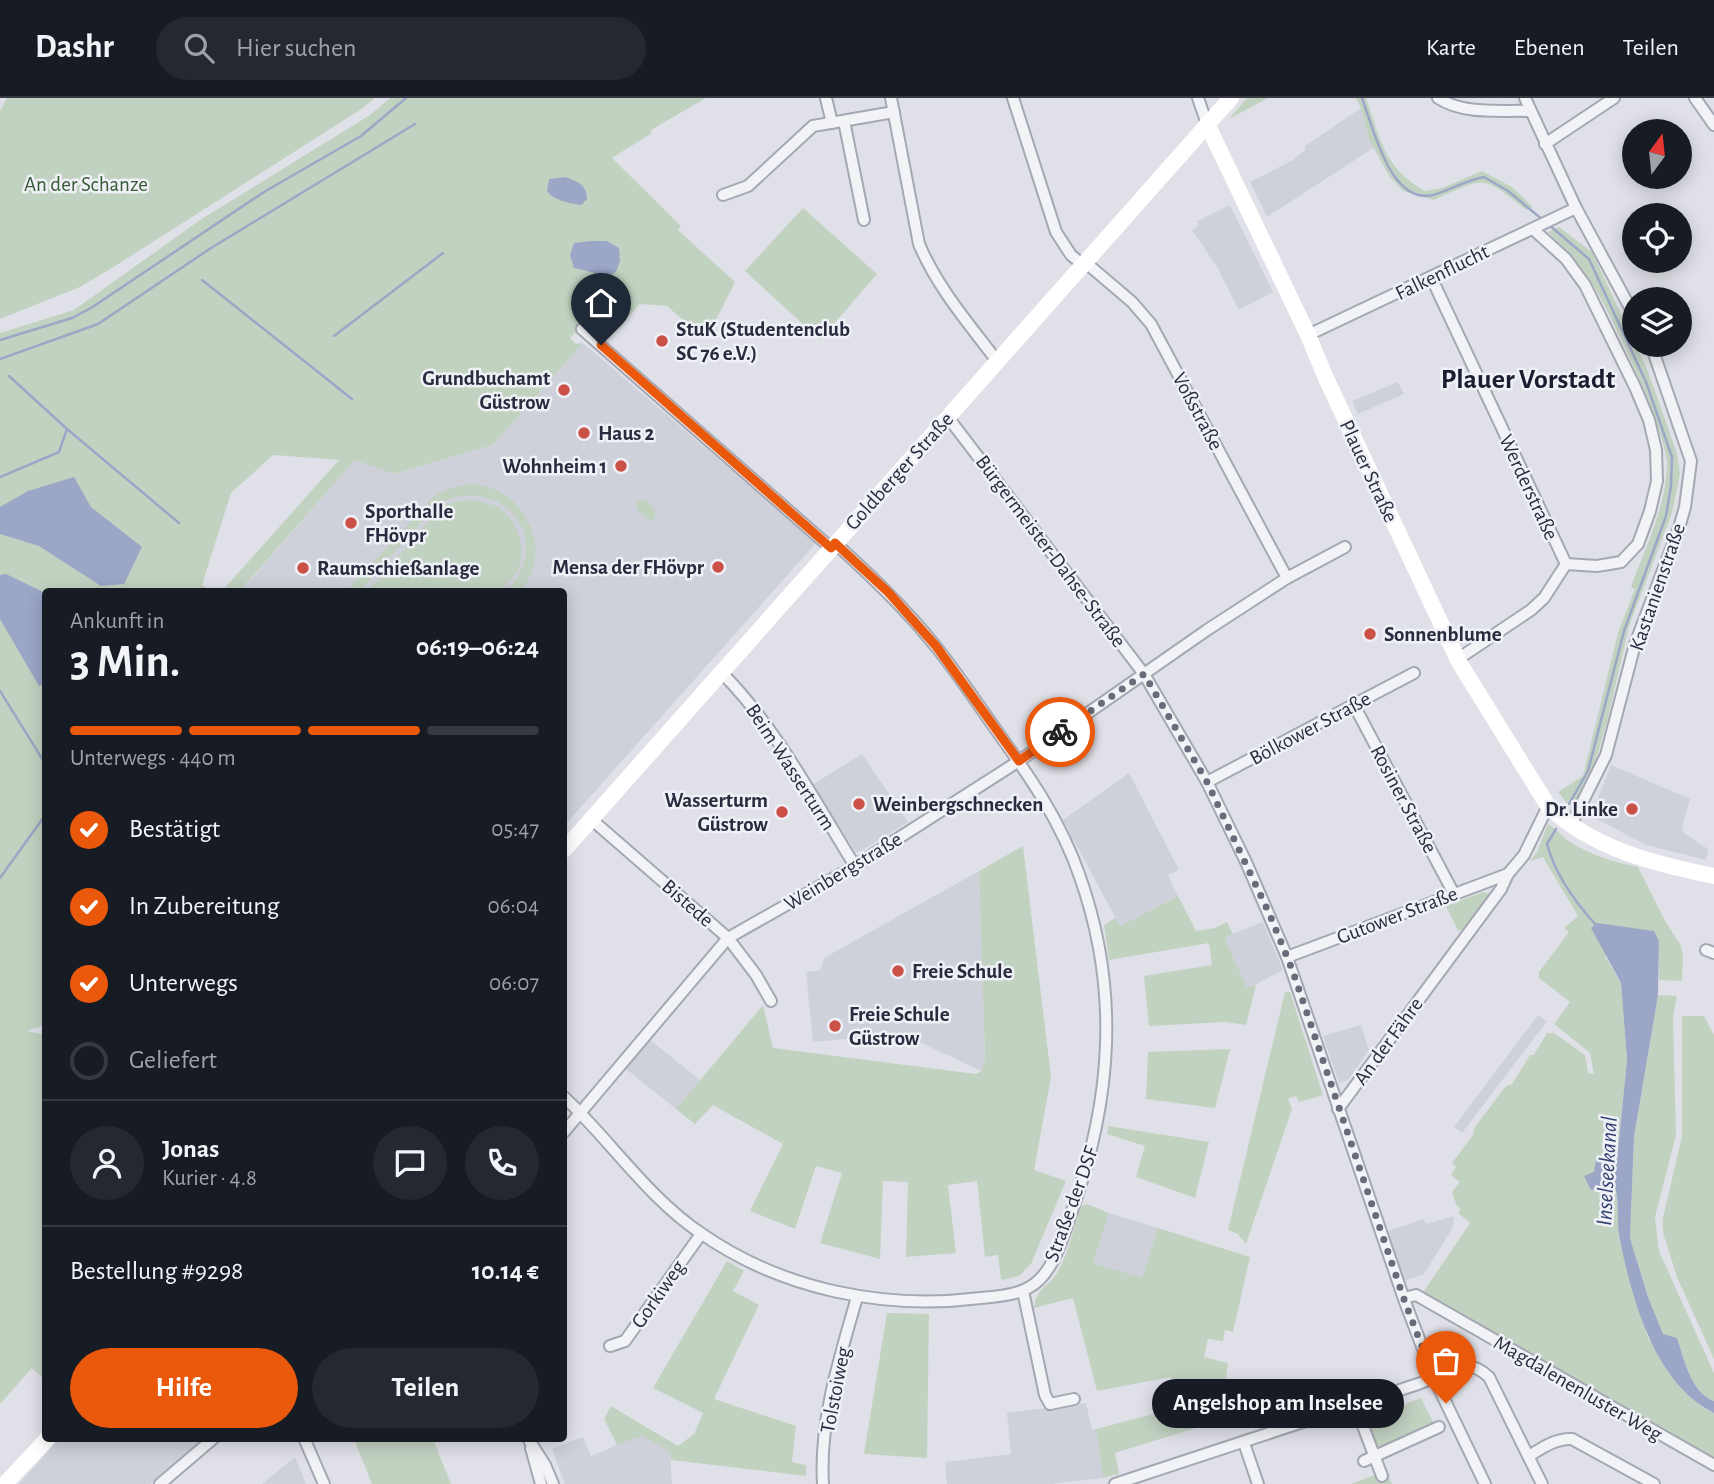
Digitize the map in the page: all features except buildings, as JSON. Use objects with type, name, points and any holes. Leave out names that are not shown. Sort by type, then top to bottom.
[{"type":"main road","name":"Goldberger Straße","points":[[567,847],[1231,98]]},
{"type":"main road","name":"Plauer Straße","points":[[1208,124],[1458,659],[1548,806],[1571,825],[1605,845],[1641,859],[1714,876]]},
{"type":"main road","points":[[5,1484],[44,1442]]},
{"type":"street","points":[[826,98],[832,123]]},
{"type":"street","points":[[891,98],[919,244],[948,296],[997,361]]},
{"type":"street","name":"Voßstraße","points":[[1013,98],[1052,225],[1065,247],[1132,302],[1151,324],[1287,578]]},
{"type":"street","name":"Plauer Straße","points":[[1198,98],[1208,124]]},
{"type":"street","points":[[1438,98],[1449,106],[1462,109],[1530,111]]},
{"type":"street","points":[[1525,98],[1576,208],[1622,293]]},
{"type":"street","points":[[1545,144],[1614,98]]},
{"type":"street","points":[[1695,98],[1714,125]]},
{"type":"street","points":[[723,195],[748,186],[813,126],[894,112]]},
{"type":"street","points":[[844,121],[864,220]]},
{"type":"street","name":"Falkenflucht","points":[[1308,335],[1576,208]]},
{"type":"street","points":[[1536,227],[1566,259],[1585,285],[1635,387],[1649,421],[1656,450],[1657,481],[1638,544],[1621,562],[1597,566],[1566,564]]},
{"type":"street","name":"Werderstraße","points":[[1432,277],[1566,564],[1544,598],[1531,610],[1458,659]]},
{"type":"street","name":"Straße der DSF","points":[[582,329],[888,592],[936,646],[1019,761],[1061,829],[1081,878],[1101,964],[1106,1035],[1103,1097],[1088,1164],[1066,1227],[1047,1271],[1023,1291]]},
{"type":"street","name":"Kastanienstraße","points":[[1571,825],[1606,755],[1635,644],[1685,507],[1691,461],[1655,357]]},
{"type":"street","name":"Bürgermeister-Dahse-Straße","points":[[947,416],[1144,674],[1207,782],[1246,862],[1287,957],[1338,1109]]},
{"type":"street","name":"Weinbergstraße","points":[[567,1129],[728,938],[855,866],[1019,761],[1207,630],[1287,578],[1345,547]]},
{"type":"street","name":"Beim Wasserturm","points":[[721,672],[745,696],[799,775],[855,866]]},
{"type":"street","name":"Bölkower Straße","points":[[1207,782],[1414,673]]},
{"type":"street","name":"Rosiner Straße","points":[[1354,705],[1454,894]]},
{"type":"street","name":"An der Fähre","points":[[1338,1109],[1499,892],[1508,874],[1524,855],[1548,806]]},
{"type":"street","name":"Bistede","points":[[592,819],[728,938],[771,1001]]},
{"type":"street","name":"Gutower Straße","points":[[1287,957],[1508,874]]},
{"type":"street","points":[[567,1100],[639,1178],[701,1234],[769,1270],[827,1290],[857,1297],[926,1303],[1023,1291],[1045,1395],[1050,1404],[1074,1399]]},
{"type":"street","points":[[1338,1109],[1434,1378],[1485,1484]]},
{"type":"street","name":"Gorkiweg","points":[[610,1346],[625,1341],[701,1234]]},
{"type":"street","name":"Magdalenenluster Weg","points":[[1404,1298],[1416,1295],[1714,1465]]},
{"type":"street","name":"Tolstoiweg","points":[[823,1484],[824,1448],[830,1405],[839,1360],[857,1297]]},
{"type":"street","name":"Magdalenenluster Weg","points":[[1115,1484],[1356,1405],[1434,1378],[1462,1364],[1478,1367],[1499,1392],[1542,1484]]},
{"type":"street","points":[[1356,1405],[1369,1459],[1382,1476]]},
{"type":"street","points":[[1369,1459],[1439,1427]]},
{"type":"street","points":[[1529,1456],[1555,1441],[1572,1439],[1654,1484]]},
{"type":"street","points":[[160,1484],[209,1442]]},
{"type":"street","points":[[306,1442],[324,1484]]},
{"type":"street","points":[[530,1442],[541,1484]]},
{"type":"street","points":[[531,1442],[553,1484]]},
{"type":"street","points":[[1244,1443],[1258,1484]]},
{"type":"shaded area","points":[[1361,108],[1369,139],[1375,147],[1267,217],[1250,182],[1293,160],[1306,149],[1305,146]]},
{"type":"shaded area","points":[[1230,205],[1273,292],[1239,310],[1217,267],[1192,230],[1199,225],[1197,221]]},
{"type":"shaded area","points":[[583,343],[816,543],[567,823],[567,588],[243,588],[355,460],[395,474],[493,445]]},
{"type":"shaded area","points":[[1398,382],[1404,394],[1358,414],[1352,401]]},
{"type":"shaded area","name":"Weinbergschnecken","points":[[862,754],[908,822],[856,852],[812,785]]},
{"type":"shaded area","points":[[1611,765],[1690,799],[1682,827],[1684,833],[1708,849],[1706,860],[1646,845],[1591,816]]},
{"type":"shaded area","points":[[1129,773],[1179,870],[1168,875],[1178,896],[1120,926],[1063,820]]},
{"type":"shaded area","name":"Freie Schule","points":[[979,871],[985,1060],[982,1071],[902,1034],[813,1042],[806,972],[821,970],[824,958]]},
{"type":"shaded area","points":[[1263,922],[1283,970],[1247,989],[1225,937]]},
{"type":"shaded area","points":[[1538,1015],[1547,1021],[1462,1133],[1454,1127]]},
{"type":"shaded area","points":[[1361,1025],[1369,1050],[1348,1080],[1339,1083],[1323,1036]]},
{"type":"shaded area","points":[[650,1040],[700,1080],[676,1109],[626,1069]]},
{"type":"shaded area","points":[[1109,1213],[1158,1228],[1142,1279],[1093,1263]]},
{"type":"shaded area","points":[[1454,1216],[1453,1227],[1424,1274],[1404,1281],[1388,1231],[1424,1219],[1426,1224]]},
{"type":"shaded area","points":[[1086,1403],[1092,1430],[1096,1429],[1103,1478],[1051,1484],[947,1484],[945,1462],[1011,1454],[1007,1413]]},
{"type":"shaded area","points":[[641,1435],[670,1451],[672,1484],[565,1484],[552,1449],[583,1437],[591,1456]]},
{"type":"shaded area","points":[[56,1442],[200,1442],[150,1484],[19,1484]]},
{"type":"shaded area","points":[[295,1457],[306,1484],[262,1484]]},
{"type":"green space","name":"An der Schanze","points":[[7,98],[375,98],[80,287],[0,319],[0,111]]},
{"type":"green space","points":[[390,98],[706,98],[651,130],[652,133],[612,158],[681,226],[678,230],[735,282],[716,320],[702,337],[667,306],[640,304],[624,322],[602,304],[570,338],[576,344],[583,343],[493,445],[394,474],[355,460],[243,588],[225,588],[339,460],[273,455],[231,493],[202,585],[207,588],[42,588],[42,1025],[27,1031],[42,1034],[42,1377],[32,1368],[0,1404],[0,333],[74,310],[200,220],[370,115]]},
{"type":"green space","points":[[1247,98],[1268,98],[1229,119]]},
{"type":"green space","points":[[1356,98],[1366,98],[1380,140],[1392,163],[1411,182],[1425,191],[1442,188],[1482,171],[1512,187],[1533,207],[1526,210],[1500,190],[1483,183],[1464,187],[1434,200],[1403,191],[1389,176],[1369,139]]},
{"type":"green space","points":[[803,208],[877,274],[820,340],[745,271]]},
{"type":"green space","points":[[1559,227],[1592,252],[1622,316],[1622,342],[1593,285],[1567,251],[1548,232]]},
{"type":"green space","points":[[1629,357],[1641,357],[1647,369],[1677,453],[1680,474],[1672,513],[1629,626],[1592,774],[1579,800],[1572,806],[1558,792],[1583,776],[1618,633],[1635,589],[1631,587],[1649,542],[1666,479],[1664,447]]},
{"type":"green space","points":[[470,484],[489,487],[505,495],[519,507],[529,522],[535,557],[531,575],[522,588],[508,588],[521,570],[526,550],[524,532],[516,517],[503,505],[488,498],[470,495],[452,498],[434,508],[363,588],[350,588],[435,495]]},
{"type":"green space","points":[[467,500],[487,503],[506,513],[516,527],[522,554],[520,563],[515,574],[502,588],[371,588],[441,507]]},
{"type":"green space","points":[[638,500],[647,502],[653,508],[656,513],[653,520],[650,521],[637,509]]},
{"type":"green space","points":[[1548,824],[1570,842],[1586,850],[1638,867],[1681,946],[1682,981],[1659,980],[1659,941],[1605,956],[1621,983],[1627,1060],[1617,1161],[1609,1183],[1615,1187],[1617,1193],[1619,1237],[1648,1338],[1702,1407],[1714,1413],[1714,1459],[1422,1294],[1470,1223],[1458,1213],[1461,1209],[1457,1206],[1452,1192],[1460,1182],[1451,1175],[1456,1167],[1452,1163],[1473,1135],[1474,1128],[1506,1086],[1512,1084],[1547,1033],[1554,1033],[1585,1055],[1588,1073],[1594,1074],[1590,1053],[1554,1024],[1570,1002],[1539,978],[1539,972],[1569,932],[1564,928],[1578,916],[1543,857],[1530,861],[1537,852]]},
{"type":"green space","points":[[1023,846],[1051,1077],[1034,1170],[1066,1181],[1031,1264],[1019,1276],[1001,1280],[998,1255],[985,1257],[977,1181],[948,1185],[956,1253],[906,1257],[908,1182],[883,1181],[880,1259],[820,1243],[842,1173],[816,1166],[795,1229],[750,1211],[783,1144],[713,1105],[695,1124],[676,1109],[763,1005],[773,1048],[976,1074],[982,1071],[985,1059],[979,871]]},
{"type":"green space","points":[[1483,892],[1491,894],[1465,929],[1458,931],[1446,906]]},
{"type":"green space","points":[[1178,896],[1196,931],[1215,928],[1227,922],[1233,934],[1225,938],[1247,988],[1256,985],[1246,1025],[1225,1022],[1149,1026],[1144,976],[1212,965],[1209,943],[1109,960],[1104,925],[1115,918],[1120,926]]},
{"type":"green space","points":[[1285,992],[1290,992],[1323,1095],[1299,1102],[1296,1096],[1288,1099],[1292,1109],[1246,1244],[1238,1234],[1228,1230]]},
{"type":"green space","points":[[1658,995],[1677,996],[1673,1016],[1676,1135],[1655,1217],[1659,1251],[1714,1373],[1714,1401],[1706,1397],[1694,1383],[1677,1339],[1663,1335],[1630,1238],[1634,1137]]},
{"type":"green space","points":[[1682,1016],[1704,1016],[1714,1035],[1714,1359],[1677,1277],[1663,1233],[1663,1218],[1682,1136]]},
{"type":"green space","points":[[1230,1049],[1215,1108],[1146,1099],[1148,1052]]},
{"type":"green space","points":[[1108,1126],[1209,1142],[1195,1198],[1136,1177],[1145,1146],[1107,1134]]},
{"type":"green space","points":[[1087,1204],[1109,1213],[1093,1263],[1142,1278],[1158,1228],[1250,1257],[1233,1332],[1225,1330],[1223,1341],[1208,1339],[1204,1357],[1228,1363],[1224,1390],[1231,1417],[1115,1453],[1119,1474],[1103,1478],[1096,1429],[1180,1407],[1171,1377],[1097,1391],[1073,1298],[1034,1308],[1039,1293],[1059,1270],[1081,1206]]},
{"type":"green space","points":[[727,1261],[744,1271],[733,1291],[759,1305],[714,1399],[796,1426],[792,1462],[806,1465],[806,1476],[671,1460],[670,1451],[641,1436],[617,1445],[604,1419],[611,1406],[678,1446],[694,1434],[703,1413],[653,1388]]},
{"type":"green space","points":[[887,1313],[929,1314],[927,1458],[864,1454]]},
{"type":"green space","points":[[1238,1392],[1295,1402],[1311,1408],[1249,1428]]},
{"type":"green space","points":[[1421,1398],[1434,1424],[1383,1447],[1375,1444],[1367,1419]]},
{"type":"green space","points":[[355,1442],[434,1442],[451,1484],[372,1484]]},
{"type":"green space","points":[[1386,1471],[1392,1484],[1351,1484]]},
{"type":"water","points":[[566,177],[584,187],[587,199],[581,205],[558,199],[547,191],[549,179]]},
{"type":"water","points":[[607,241],[619,248],[620,261],[616,272],[608,276],[574,268],[570,255],[574,243]]},
{"type":"water","points":[[74,477],[91,507],[142,547],[124,584],[101,586],[39,546],[0,534],[0,507],[28,491]]},
{"type":"water","points":[[6,574],[42,592],[42,684],[39,686],[0,619],[0,575]]},
{"type":"water","name":"Inselseekanal","points":[[1597,923],[1654,931],[1659,941],[1658,995],[1634,1137],[1630,1238],[1648,1297],[1663,1334],[1677,1338],[1694,1383],[1706,1397],[1714,1401],[1714,1413],[1694,1400],[1676,1382],[1649,1338],[1625,1263],[1619,1234],[1615,1187],[1609,1183],[1591,1190],[1584,1176],[1594,1172],[1596,1160],[1617,1160],[1627,1060],[1621,983],[1591,928]]},
{"type":"waterway","points":[[0,340],[72,318],[91,308],[264,192],[361,136],[406,98]]},
{"type":"waterway","points":[[1362,98],[1386,161],[1405,188],[1418,195],[1433,195],[1484,177],[1508,191],[1543,220]]},
{"type":"waterway","points":[[0,359],[98,324],[211,248],[415,124]]},
{"type":"waterway","points":[[1548,224],[1589,259],[1646,382],[1672,457],[1666,516],[1624,631],[1588,771],[1569,804]]},
{"type":"waterway","points":[[334,336],[443,253]]},
{"type":"waterway","points":[[202,280],[352,399]]},
{"type":"waterway","points":[[9,376],[67,429],[179,523]]},
{"type":"waterway","points":[[0,477],[59,452],[67,429]]},
{"type":"waterway","points":[[0,691],[42,759]]},
{"type":"waterway","points":[[0,878],[42,820]]},
{"type":"waterway","points":[[1556,829],[1547,844],[1555,866],[1573,897],[1596,925]]},
{"type":"way so far","points":[[1060,732],[1144,674],[1207,782],[1246,862],[1292,969],[1405,1302],[1446,1403]]},
{"type":"place","name":"StuK (Studentenclub SC 76 e.V.)","points":[[662,341]]},
{"type":"place","name":"Grundbuchamt Güstrow","points":[[564,390]]},
{"type":"place","name":"Haus 2","points":[[584,433]]},
{"type":"place","name":"Wohnheim 1","points":[[621,466]]},
{"type":"place","name":"Sporthalle FHövpr","points":[[351,523]]},
{"type":"place","name":"Mensa der FHövpr","points":[[718,567]]},
{"type":"place","name":"Raumschießanlage","points":[[303,568]]},
{"type":"place","name":"Sonnenblume","points":[[1370,634]]},
{"type":"place","name":"Weinbergschnecken","points":[[859,804]]},
{"type":"place","name":"Dr. Linke","points":[[1632,809]]},
{"type":"place","name":"Wasserturm Güstrow","points":[[782,812]]},
{"type":"place","name":"Freie Schule","points":[[898,971]]},
{"type":"place","name":"Freie Schule Güstrow","points":[[835,1026]]},
{"type":"place","name":"Angelshop am Inselsee","points":[[1446,1403]]},
{"type":"district","name":"Plauer Vorstadt","points":[[1528,378]]},
{"type":"route","points":[[601,345],[831,548],[835,543],[888,592],[936,646],[1019,761],[1060,732]]}]
